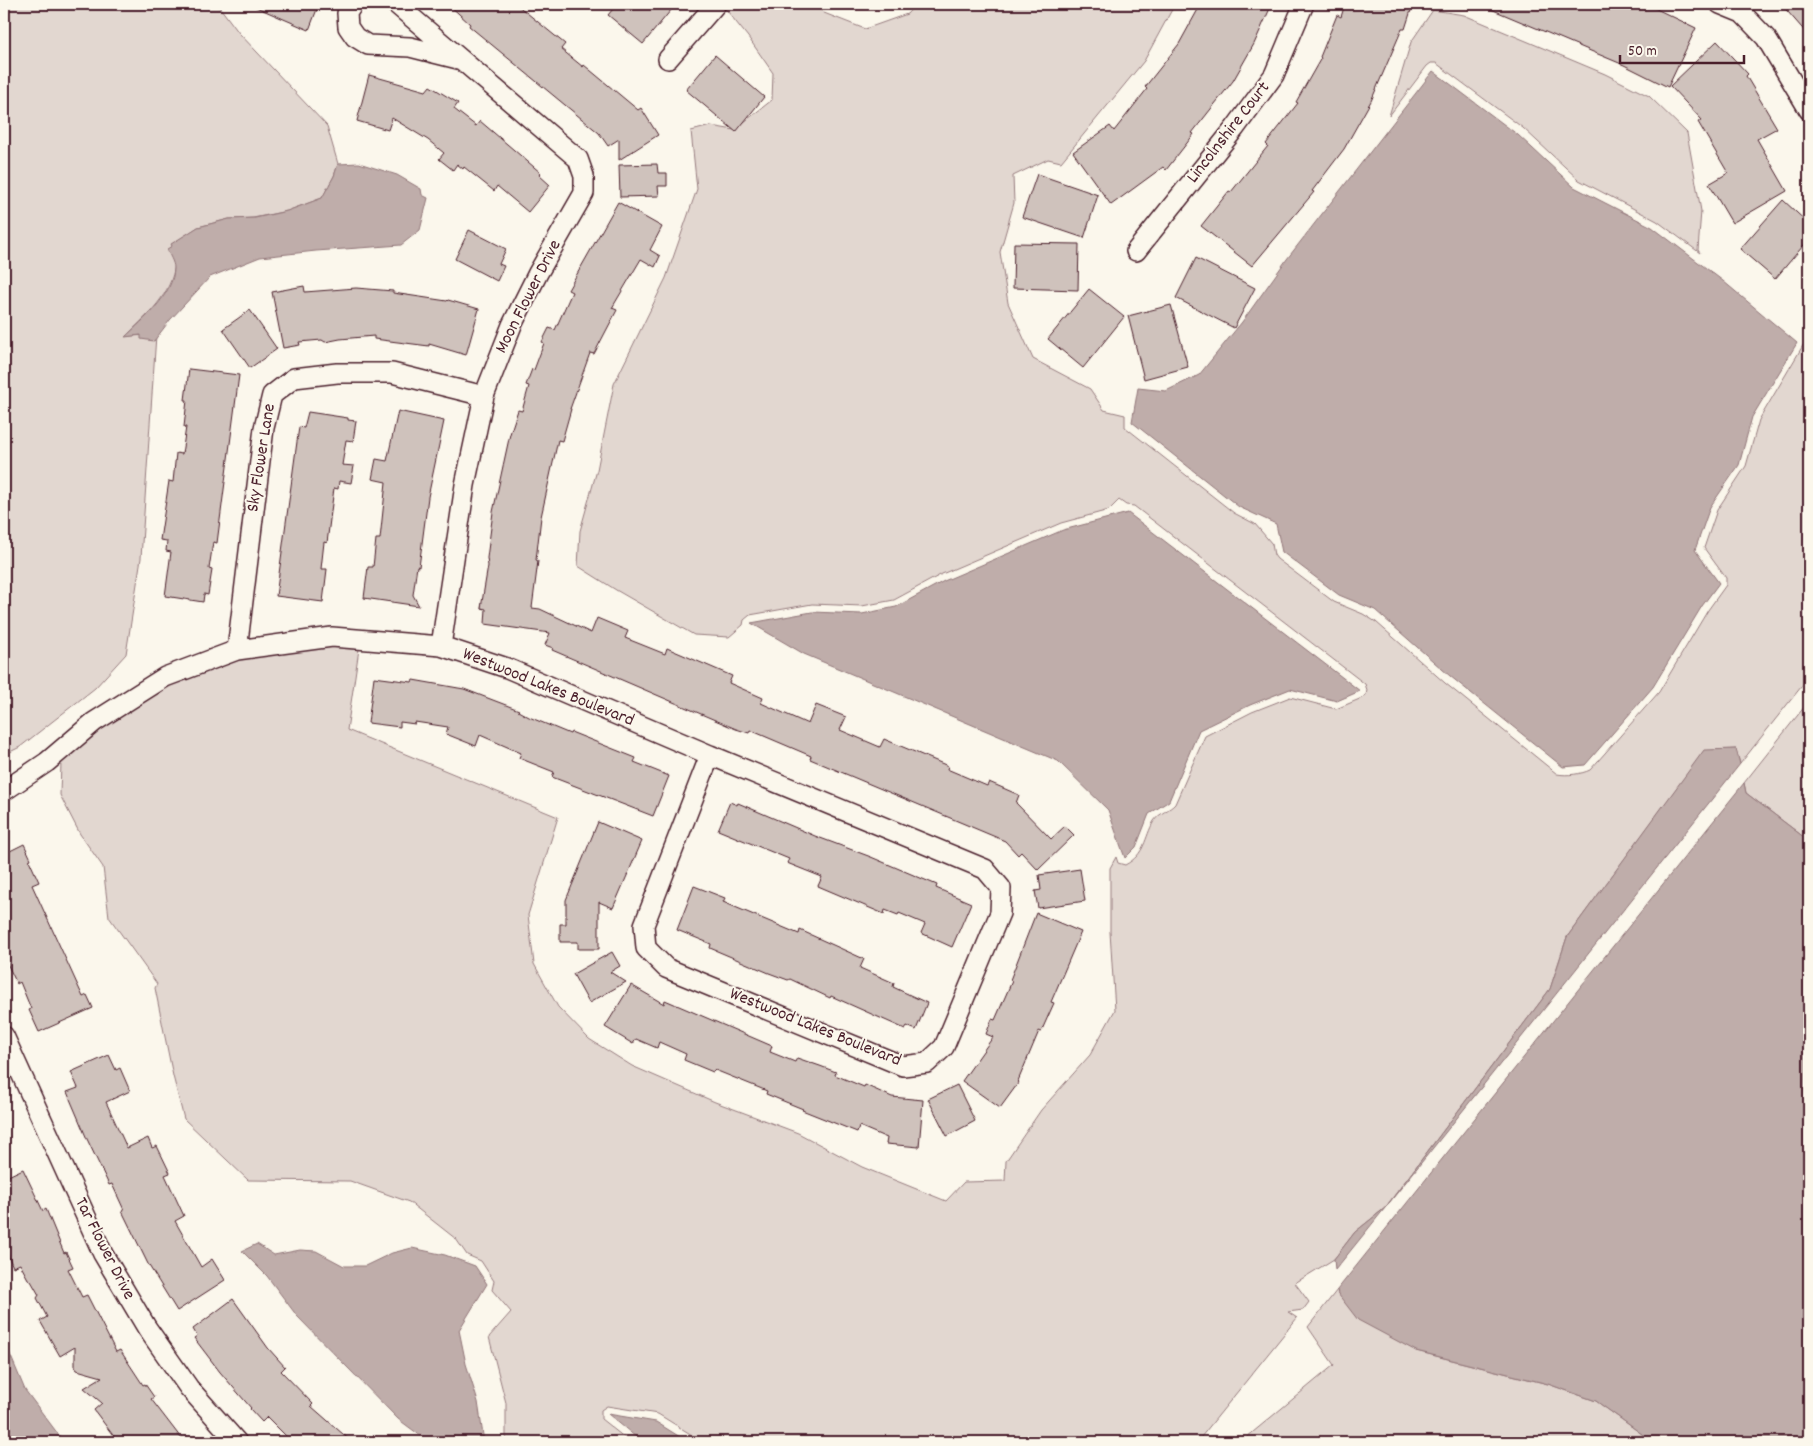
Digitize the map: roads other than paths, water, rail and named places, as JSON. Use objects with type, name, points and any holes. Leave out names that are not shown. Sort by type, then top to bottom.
[{"type":"street","name":"Moon Flower Drive","points":[[353,4],[347,13],[348,27],[355,38],[368,44],[410,47],[464,61]]},
{"type":"street","name":"Moon Flower Drive","points":[[396,4],[578,159],[584,176],[584,193],[538,273],[512,325],[484,396],[464,485],[441,646]]},
{"type":"street","points":[[668,59],[716,4]]},
{"type":"street","name":"Lincolnshire Court","points":[[1136,252],[1235,128],[1274,75],[1304,4]]},
{"type":"street","points":[[1720,4],[1742,13],[1766,38],[1809,110]]},
{"type":"street","name":"Sky Flower Lane","points":[[237,650],[264,428],[272,395],[294,378],[337,373],[392,373],[484,396]]},
{"type":"street","name":"Westwood Lakes Boulevard","points":[[4,791],[47,762],[94,722],[166,677],[237,650],[332,637],[441,646],[507,668],[710,755],[985,869],[1001,888],[1000,914],[944,1047],[927,1063],[903,1066],[666,968],[646,948],[644,925],[710,755]]},
{"type":"street","name":"Tar Flower Drive","points":[[4,1036],[103,1254],[147,1328],[184,1380],[237,1442]]}]
